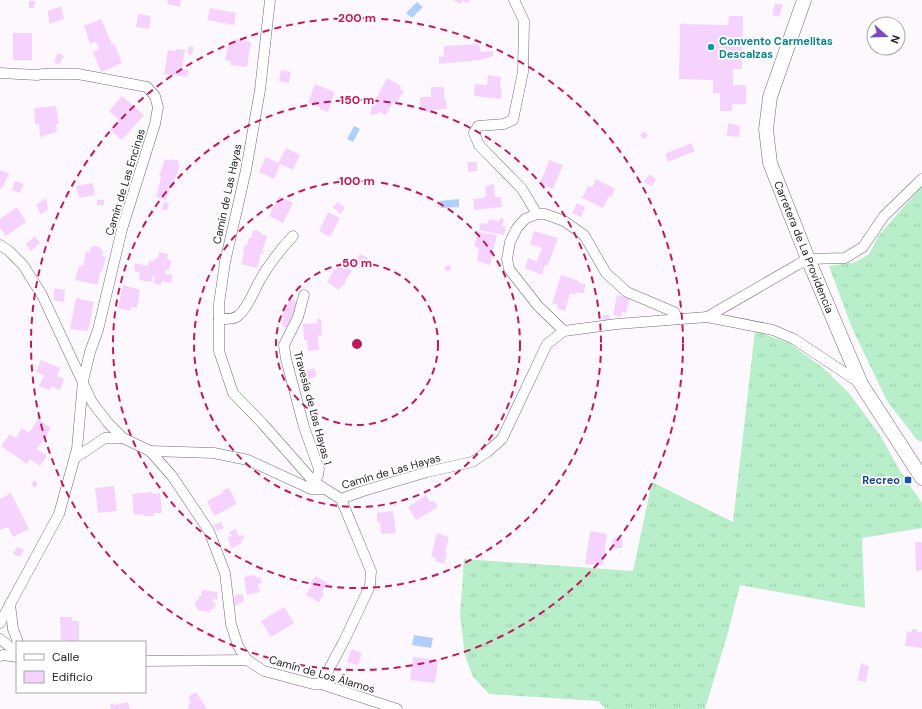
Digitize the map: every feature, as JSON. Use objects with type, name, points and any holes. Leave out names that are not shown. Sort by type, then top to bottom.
[{"type":"street","name":"Camín de Las Hayas","points":[[270,0],[260,90],[246,170],[225,262],[219,304],[219,351],[233,393],[262,423],[314,482],[324,489],[341,499],[427,472],[472,462],[502,439],[547,344],[564,331],[617,324],[707,317],[773,330],[794,339],[861,384]]},
{"type":"street","points":[[514,0],[524,21],[523,72],[513,120],[504,124],[478,126],[474,133],[479,145],[522,189],[537,214]]},
{"type":"street","name":"Carretera de La Providencia","points":[[804,0],[770,97],[766,129],[770,163],[808,259],[861,384],[922,478]]},
{"type":"street","name":"Camín de Las Encinas","points":[[0,73],[37,75],[78,74],[147,87],[155,96],[158,107],[155,124],[122,229],[83,381],[77,449],[59,514],[0,624]]},
{"type":"street","points":[[707,317],[808,259],[845,258],[863,246],[884,216],[922,178]]},
{"type":"street","points":[[564,331],[538,306],[509,270],[507,259],[510,242],[517,228],[526,219],[537,214],[545,214],[564,221],[584,235],[606,273],[628,292],[674,312],[678,319]]},
{"type":"street","points":[[219,319],[232,319],[239,316],[247,306],[260,280],[277,253],[293,236]]},
{"type":"street","points":[[0,245],[9,251],[23,265],[42,295],[92,402],[122,438],[150,451],[214,453],[248,460],[311,489],[324,489]]},
{"type":"street","name":"Travesía de Las Hayas 1","points":[[304,295],[298,317],[284,345],[286,359],[304,428],[319,469],[318,476],[314,482]]},
{"type":"street","points":[[75,458],[105,438],[122,438]]},
{"type":"street","points":[[150,451],[172,476],[209,531],[225,573],[231,624],[238,646],[247,660]]},
{"type":"street","points":[[321,684],[345,639],[370,586],[370,571],[341,499]]},
{"type":"street","points":[[10,604],[13,629],[18,641]]},
{"type":"street","points":[[0,639],[16,651]]},
{"type":"street","points":[[0,656],[16,657]]},
{"type":"street","points":[[146,661],[247,660]]},
{"type":"street","name":"Camín de Los Álamos","points":[[247,660],[264,671],[313,684],[321,684],[397,709]]},
{"type":"green space","points":[[922,186],[922,442],[917,440],[887,401],[852,328],[829,266],[856,262],[869,254],[879,235]]},
{"type":"green space","points":[[755,331],[789,343],[822,367],[849,393],[880,435],[900,471],[922,503],[922,528],[862,538],[865,608],[740,585],[727,636],[705,709],[606,709],[598,701],[489,694],[473,677],[465,656],[460,615],[464,559],[633,571],[652,482],[733,522]]},
{"type":"water","points":[[417,2],[423,7],[412,18],[406,13]]},
{"type":"water","points":[[354,126],[360,129],[353,142],[347,139]]},
{"type":"water","points":[[459,199],[459,207],[441,208],[440,201]]},
{"type":"water","points":[[414,635],[433,638],[431,648],[412,645]]},
{"type":"building","points":[[168,0],[181,0],[180,7],[167,4]]},
{"type":"building","points":[[453,0],[470,0],[468,3],[462,1],[460,4]]},
{"type":"building","points":[[29,1],[35,1],[34,8],[29,8]]},
{"type":"building","points":[[775,3],[783,5],[779,17],[772,15]]},
{"type":"building","points":[[61,6],[64,19],[49,24],[48,11]]},
{"type":"building","points":[[210,8],[236,13],[234,25],[207,20]]},
{"type":"building","points":[[138,14],[151,16],[149,29],[136,27]]},
{"type":"building","name":"Convento Carmelitas Descalzas","points":[[729,16],[743,16],[742,69],[733,69],[733,85],[746,85],[746,104],[732,104],[732,111],[720,111],[720,93],[713,93],[713,80],[679,79],[680,24],[728,25]]},
{"type":"building","points":[[101,19],[112,44],[114,43],[122,63],[101,72],[93,52],[99,49],[96,42],[90,44],[84,26]]},
{"type":"building","points":[[13,33],[32,33],[32,60],[13,60]]},
{"type":"building","points":[[235,39],[251,42],[247,67],[230,65],[231,61],[225,60],[228,44],[234,45]]},
{"type":"building","points":[[479,44],[481,52],[493,51],[493,56],[480,60],[439,64],[439,57],[444,56],[444,46]]},
{"type":"building","points":[[189,46],[194,47],[192,55],[187,53]]},
{"type":"building","points":[[176,49],[185,50],[182,69],[189,70],[187,77],[164,74],[168,50],[176,51]]},
{"type":"building","points":[[58,53],[64,56],[59,65],[54,62]]},
{"type":"building","points":[[281,70],[291,72],[289,83],[279,81]]},
{"type":"building","points":[[488,75],[501,77],[501,99],[474,96],[475,84],[487,85]]},
{"type":"building","points":[[387,78],[401,86],[400,89],[404,91],[396,103],[393,102],[386,115],[379,112],[377,114],[370,115],[371,108]]},
{"type":"building","points":[[315,84],[335,92],[328,112],[319,109],[320,107],[308,103]]},
{"type":"building","points":[[431,87],[444,87],[444,99],[446,99],[447,109],[432,110],[432,112],[420,110],[420,97],[431,97]]},
{"type":"building","points":[[122,96],[144,115],[122,140],[110,130],[119,120],[109,111]]},
{"type":"building","points":[[56,106],[59,124],[56,124],[57,132],[40,137],[39,124],[35,124],[34,108]]},
{"type":"building","points":[[728,123],[740,126],[739,137],[727,136]]},
{"type":"building","points":[[645,131],[648,136],[643,139],[640,135]]},
{"type":"building","points":[[691,143],[695,151],[668,162],[665,154]]},
{"type":"building","points":[[286,148],[300,155],[293,170],[280,164],[274,179],[259,172],[266,157],[278,163]]},
{"type":"building","points":[[165,159],[179,161],[178,164],[180,165],[166,200],[156,197],[161,177],[159,176]]},
{"type":"building","points":[[549,160],[563,165],[553,189],[540,184]]},
{"type":"building","points":[[467,162],[477,162],[477,171],[468,172]]},
{"type":"building","points":[[0,170],[9,173],[2,189],[0,188]]},
{"type":"building","points":[[649,174],[656,179],[652,186],[644,182]]},
{"type":"building","points":[[596,179],[615,189],[611,197],[609,196],[603,208],[582,198],[588,186],[592,187]]},
{"type":"building","points":[[15,181],[24,184],[20,193],[12,190]]},
{"type":"building","points":[[93,183],[95,195],[79,198],[76,186]]},
{"type":"building","points":[[494,184],[495,197],[501,197],[502,207],[474,210],[473,199],[483,198],[486,196],[485,186]]},
{"type":"building","points":[[279,196],[293,203],[283,223],[269,216]]},
{"type":"building","points":[[46,198],[48,209],[41,215],[36,205]]},
{"type":"building","points":[[97,200],[104,200],[104,205],[97,205]]},
{"type":"building","points":[[164,202],[169,203],[167,211],[161,209]]},
{"type":"building","points":[[338,202],[345,208],[340,214],[333,207]]},
{"type":"building","points":[[577,203],[585,207],[581,217],[572,213]]},
{"type":"building","points":[[17,207],[26,222],[6,236],[0,228],[0,219]]},
{"type":"building","points":[[328,212],[340,218],[330,237],[319,231]]},
{"type":"building","points":[[500,218],[504,219],[502,226],[506,227],[504,235],[479,230],[481,223],[488,224],[489,219],[499,221]]},
{"type":"building","points":[[253,230],[261,232],[261,234],[267,236],[262,252],[264,252],[264,254],[261,253],[257,268],[241,264],[245,244],[247,245],[249,238],[251,238]]},
{"type":"building","points":[[534,231],[558,238],[548,265],[545,265],[542,275],[525,268],[528,258],[537,261],[542,248],[530,244]]},
{"type":"building","points":[[478,232],[497,235],[490,265],[477,261],[479,248],[474,246]]},
{"type":"building","points":[[35,236],[40,243],[31,251],[26,244]]},
{"type":"building","points":[[93,246],[100,247],[103,252],[102,256],[106,257],[102,272],[100,272],[98,285],[75,280],[79,266],[83,266],[86,251],[89,252]]},
{"type":"building","points":[[159,252],[168,254],[167,259],[171,260],[169,271],[166,270],[165,274],[173,275],[171,283],[162,281],[161,285],[153,283],[155,276],[153,276],[151,282],[139,280],[140,273],[134,271],[135,263],[148,266],[149,260],[154,261],[155,258],[158,258]]},
{"type":"building","points":[[360,254],[368,258],[363,267],[355,262]]},
{"type":"building","points":[[340,263],[352,271],[345,281],[346,282],[339,290],[327,282],[334,269],[336,270]]},
{"type":"building","points":[[450,265],[451,270],[446,271],[444,267]]},
{"type":"building","points":[[561,275],[586,285],[583,294],[576,292],[575,295],[570,293],[565,311],[557,308],[558,305],[552,303]]},
{"type":"building","points":[[123,285],[140,290],[137,308],[131,307],[130,311],[118,308]]},
{"type":"building","points":[[55,288],[65,290],[64,302],[53,300]]},
{"type":"building","points":[[617,295],[630,298],[626,313],[622,312],[621,317],[613,315]]},
{"type":"building","points":[[76,298],[94,302],[88,331],[70,329]]},
{"type":"building","points":[[290,299],[297,303],[295,307],[297,308],[289,329],[281,325],[284,318],[281,317]]},
{"type":"building","points":[[603,315],[609,315],[610,320],[603,320]]},
{"type":"building","points":[[317,319],[321,319],[322,335],[318,336],[319,350],[308,351],[307,340],[304,340],[303,324],[317,323]]},
{"type":"building","points":[[41,360],[60,368],[57,376],[64,379],[60,390],[51,386],[50,390],[39,386],[44,375],[36,372]]},
{"type":"building","points":[[314,368],[317,376],[306,380],[303,372]]},
{"type":"building","points":[[38,419],[51,428],[37,449],[47,456],[40,466],[30,459],[27,464],[1,446],[10,434],[16,438],[22,428],[29,433]]},
{"type":"building","points":[[34,480],[38,483],[35,488],[31,485]]},
{"type":"building","points":[[114,486],[117,511],[98,513],[95,488]]},
{"type":"building","points":[[229,488],[237,504],[214,516],[207,501],[223,493],[223,490]]},
{"type":"building","points":[[152,492],[152,494],[160,493],[162,513],[154,513],[154,516],[144,516],[144,514],[134,515],[132,494]]},
{"type":"building","points":[[11,493],[29,529],[13,537],[8,527],[0,530],[0,499]]},
{"type":"building","points":[[426,495],[430,502],[434,501],[438,507],[416,520],[408,507]]},
{"type":"building","points":[[393,511],[396,533],[381,534],[380,522],[377,522],[377,513]]},
{"type":"building","points":[[221,522],[224,528],[217,531],[214,525]]},
{"type":"building","points":[[236,529],[239,537],[243,535],[245,538],[241,540],[242,543],[232,548],[227,537],[232,536],[229,532]]},
{"type":"building","points":[[590,531],[607,534],[603,565],[585,564]]},
{"type":"building","points":[[437,533],[449,537],[444,564],[435,561],[436,558],[431,556]]},
{"type":"building","points":[[613,538],[622,539],[622,548],[612,548]]},
{"type":"building","points":[[915,542],[922,542],[922,570],[916,571]]},
{"type":"building","points":[[17,547],[24,550],[20,557],[13,554]]},
{"type":"building","points":[[255,575],[256,578],[260,577],[262,583],[258,584],[260,592],[247,595],[244,577]]},
{"type":"building","points":[[316,576],[328,583],[322,592],[324,594],[319,602],[306,595],[312,585],[310,584]]},
{"type":"building","points":[[202,590],[218,592],[217,600],[213,599],[212,602],[216,603],[214,609],[210,609],[210,612],[197,610],[197,607],[195,606],[196,599],[199,600]]},
{"type":"building","points":[[243,594],[244,601],[234,606],[235,595]]},
{"type":"building","points":[[284,607],[294,623],[271,637],[261,621]]},
{"type":"building","points":[[60,617],[72,617],[72,621],[79,621],[79,641],[61,640]]},
{"type":"building","points":[[912,629],[917,629],[917,632],[922,632],[922,648],[905,646],[907,631],[912,632]]},
{"type":"building","points":[[352,649],[362,653],[358,665],[347,662]]},
{"type":"building","points":[[413,657],[438,660],[435,683],[410,680]]},
{"type":"building","points":[[861,664],[869,666],[866,682],[857,680]]},
{"type":"building","points":[[196,692],[207,709],[188,709],[191,702],[188,697]]},
{"type":"building","points":[[128,702],[130,709],[111,709],[110,704],[114,703],[114,705]]},
{"type":"place","name":"Convento Carmelitas Descalzas","points":[[711,47]]},
{"type":"place","name":"Recreo","points":[[908,480]]}]
